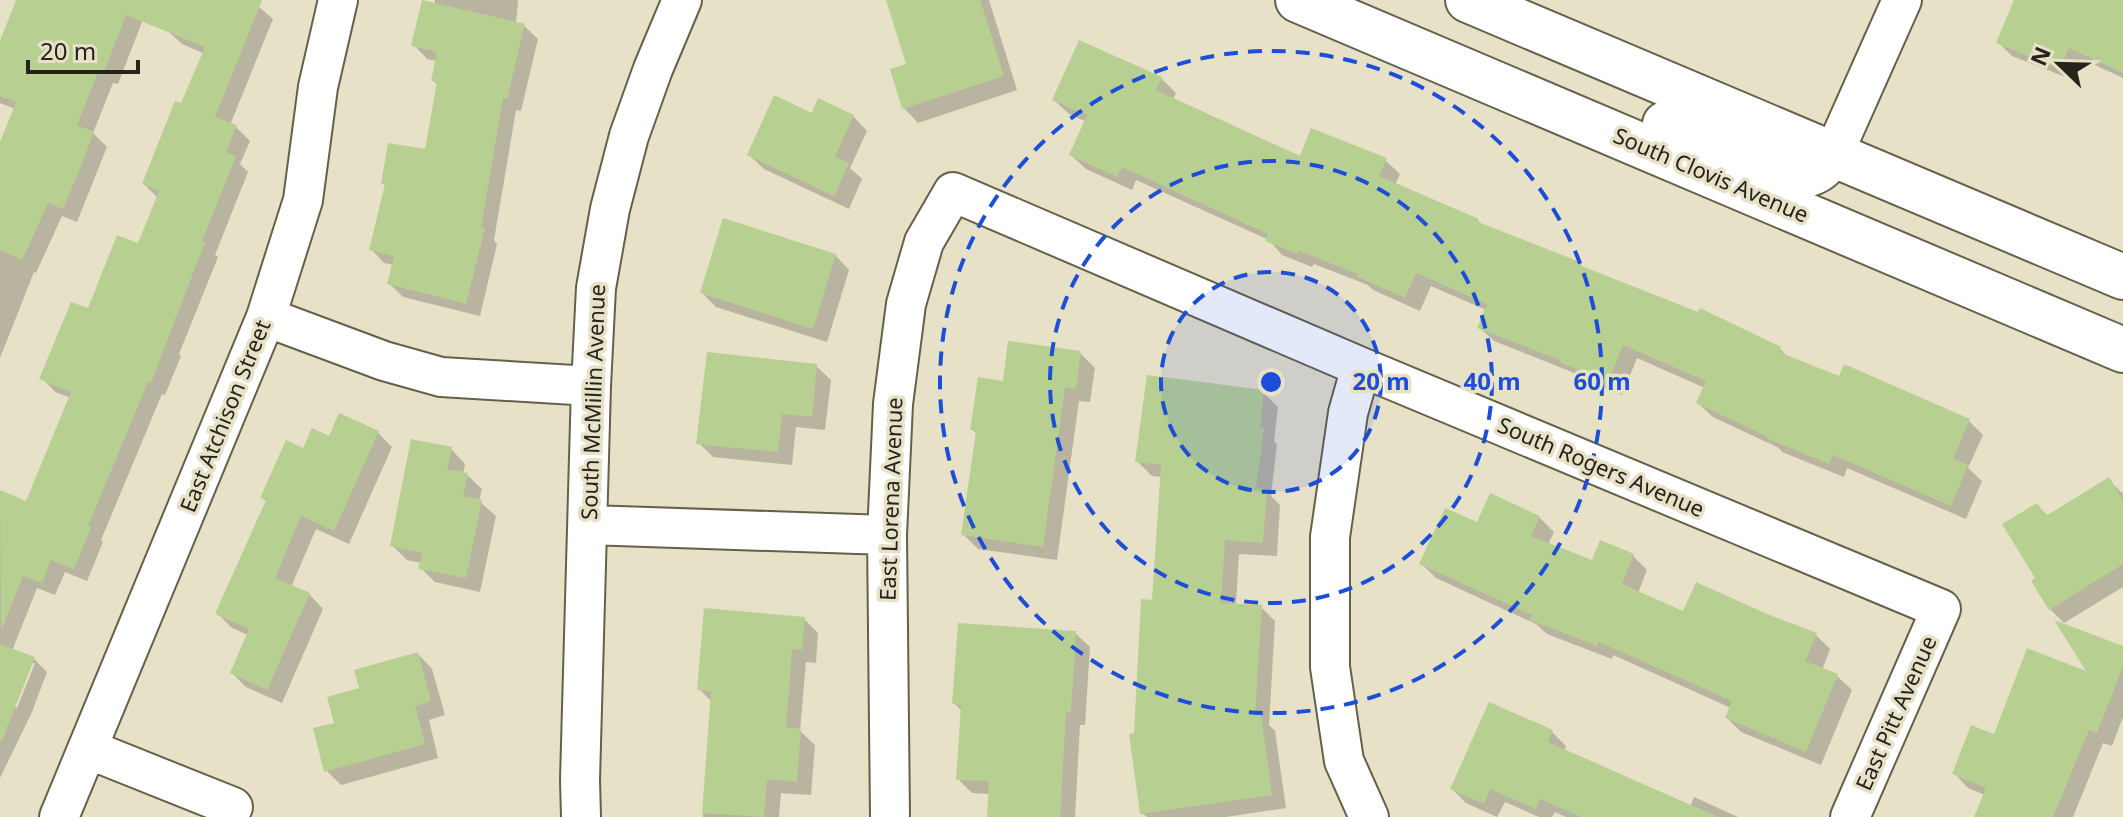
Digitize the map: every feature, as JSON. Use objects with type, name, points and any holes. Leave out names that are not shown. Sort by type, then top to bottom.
[{"type":"main road","name":"South Clovis Avenue","points":[[1298,0],[2123,350]]},
{"type":"main road","points":[[1468,0],[2123,277]]},
{"type":"main road","points":[[1471,73],[1572,89],[1797,176],[1808,176],[1820,170],[1833,155]]},
{"type":"street","name":"East Atchison Street","points":[[59,817],[266,317],[303,200],[318,87],[338,0]]},
{"type":"street","name":"South McMillin Avenue","points":[[581,817],[596,288],[610,209],[629,136],[682,0]]},
{"type":"street","points":[[1833,155],[1902,0]]},
{"type":"street","name":"South Rogers Avenue","points":[[953,192],[1361,367],[1941,609]]},
{"type":"street","name":"East Lorena Avenue","points":[[890,817],[887,535],[893,404],[906,304],[924,242],[953,192]]},
{"type":"street","points":[[266,317],[384,361],[441,377],[591,386]]},
{"type":"street","points":[[1361,367],[1348,413],[1330,537],[1330,667],[1344,761],[1369,817]]},
{"type":"street","points":[[588,525],[887,535]]},
{"type":"street","name":"East Pitt Avenue","points":[[1850,817],[1941,609]]},
{"type":"street","points":[[88,749],[233,807]]},
{"type":"building","points":[[16,0],[262,0],[215,117],[237,125],[226,152],[236,156],[151,383],[148,382],[88,526],[91,527],[74,569],[51,560],[42,583],[23,576],[1,631],[0,490],[26,501],[71,392],[39,379],[71,302],[88,308],[117,235],[138,243],[159,191],[142,184],[175,101],[181,103],[205,47],[126,15],[104,72],[99,70],[77,125],[94,132],[63,209],[48,203],[22,260],[0,250],[0,142],[16,102],[0,96],[0,41]]},
{"type":"building","points":[[422,0],[525,24],[507,99],[503,98],[481,227],[485,228],[466,304],[387,284],[394,256],[369,250],[385,184],[381,184],[388,143],[425,149],[437,82],[431,81],[437,52],[411,46]]},
{"type":"building","points":[[886,0],[980,0],[1004,76],[902,109],[890,69],[906,64]]},
{"type":"building","points":[[2014,0],[2123,0],[2123,73],[2069,48],[2060,69],[1996,43]]},
{"type":"building","points":[[1079,40],[1162,77],[1156,90],[1300,156],[1311,128],[1387,158],[1379,176],[1479,219],[1478,222],[1698,312],[1700,308],[1781,347],[1779,352],[1839,376],[1844,364],[1970,419],[1953,459],[1968,465],[1951,506],[1833,455],[1829,464],[1766,438],[1696,403],[1706,381],[1623,345],[1608,382],[1477,328],[1487,304],[1416,273],[1405,298],[1356,276],[1358,274],[1265,241],[1268,234],[1122,167],[1117,177],[1069,155],[1087,115],[1052,100]]},
{"type":"building","points":[[774,95],[812,113],[818,98],[854,115],[835,157],[849,163],[834,196],[747,155]]},
{"type":"building","points":[[723,218],[836,254],[813,329],[700,293]]},
{"type":"building","points":[[1008,341],[1081,351],[1076,389],[1065,387],[1043,547],[961,535],[976,431],[970,430],[978,377],[1003,381]]},
{"type":"building","points":[[707,352],[817,364],[812,417],[782,414],[778,452],[696,444]]},
{"type":"building","points":[[1147,375],[1264,390],[1260,427],[1264,428],[1256,488],[1267,489],[1263,543],[1225,540],[1221,603],[1262,605],[1255,716],[1261,715],[1272,795],[1140,814],[1129,734],[1134,733],[1141,599],[1152,600],[1161,465],[1135,462]]},
{"type":"building","points":[[339,413],[379,431],[334,531],[301,516],[275,578],[310,593],[267,690],[230,673],[249,629],[215,614],[266,500],[260,498],[286,440],[303,448],[312,428],[329,436]]},
{"type":"building","points":[[411,439],[452,447],[447,469],[468,473],[463,496],[482,500],[466,578],[418,569],[422,553],[390,546]]},
{"type":"building","points":[[2109,477],[2123,500],[2123,564],[2049,610],[2031,581],[2035,578],[2002,524],[2037,503],[2046,516]]},
{"type":"building","points":[[1490,493],[1540,516],[1531,536],[1592,560],[1600,540],[1634,554],[1622,584],[1683,611],[1696,582],[1817,633],[1805,661],[1838,674],[1806,752],[1725,718],[1732,701],[1599,642],[1597,646],[1530,620],[1532,615],[1419,564],[1445,508],[1477,522]]},
{"type":"building","points":[[704,608],[805,617],[802,650],[792,649],[786,727],[801,729],[797,782],[767,779],[764,817],[702,813],[711,691],[697,690]]},
{"type":"building","points":[[2054,620],[2123,646],[2123,666],[2097,733],[2089,730],[2053,817],[1974,817],[1986,788],[1952,774],[1971,725],[1994,734],[2027,648],[2086,671]]},
{"type":"building","points":[[958,623],[1076,631],[1071,712],[1066,712],[1060,817],[987,817],[989,781],[956,780],[961,705],[952,704]]},
{"type":"building","points":[[0,644],[35,657],[2,741],[0,741]]},
{"type":"building","points":[[418,652],[431,701],[415,706],[425,744],[324,772],[313,728],[334,723],[327,697],[359,688],[354,670]]},
{"type":"building","points":[[1489,702],[1553,730],[1548,742],[1718,817],[1581,817],[1540,799],[1536,809],[1490,789],[1484,804],[1450,789]]}]
